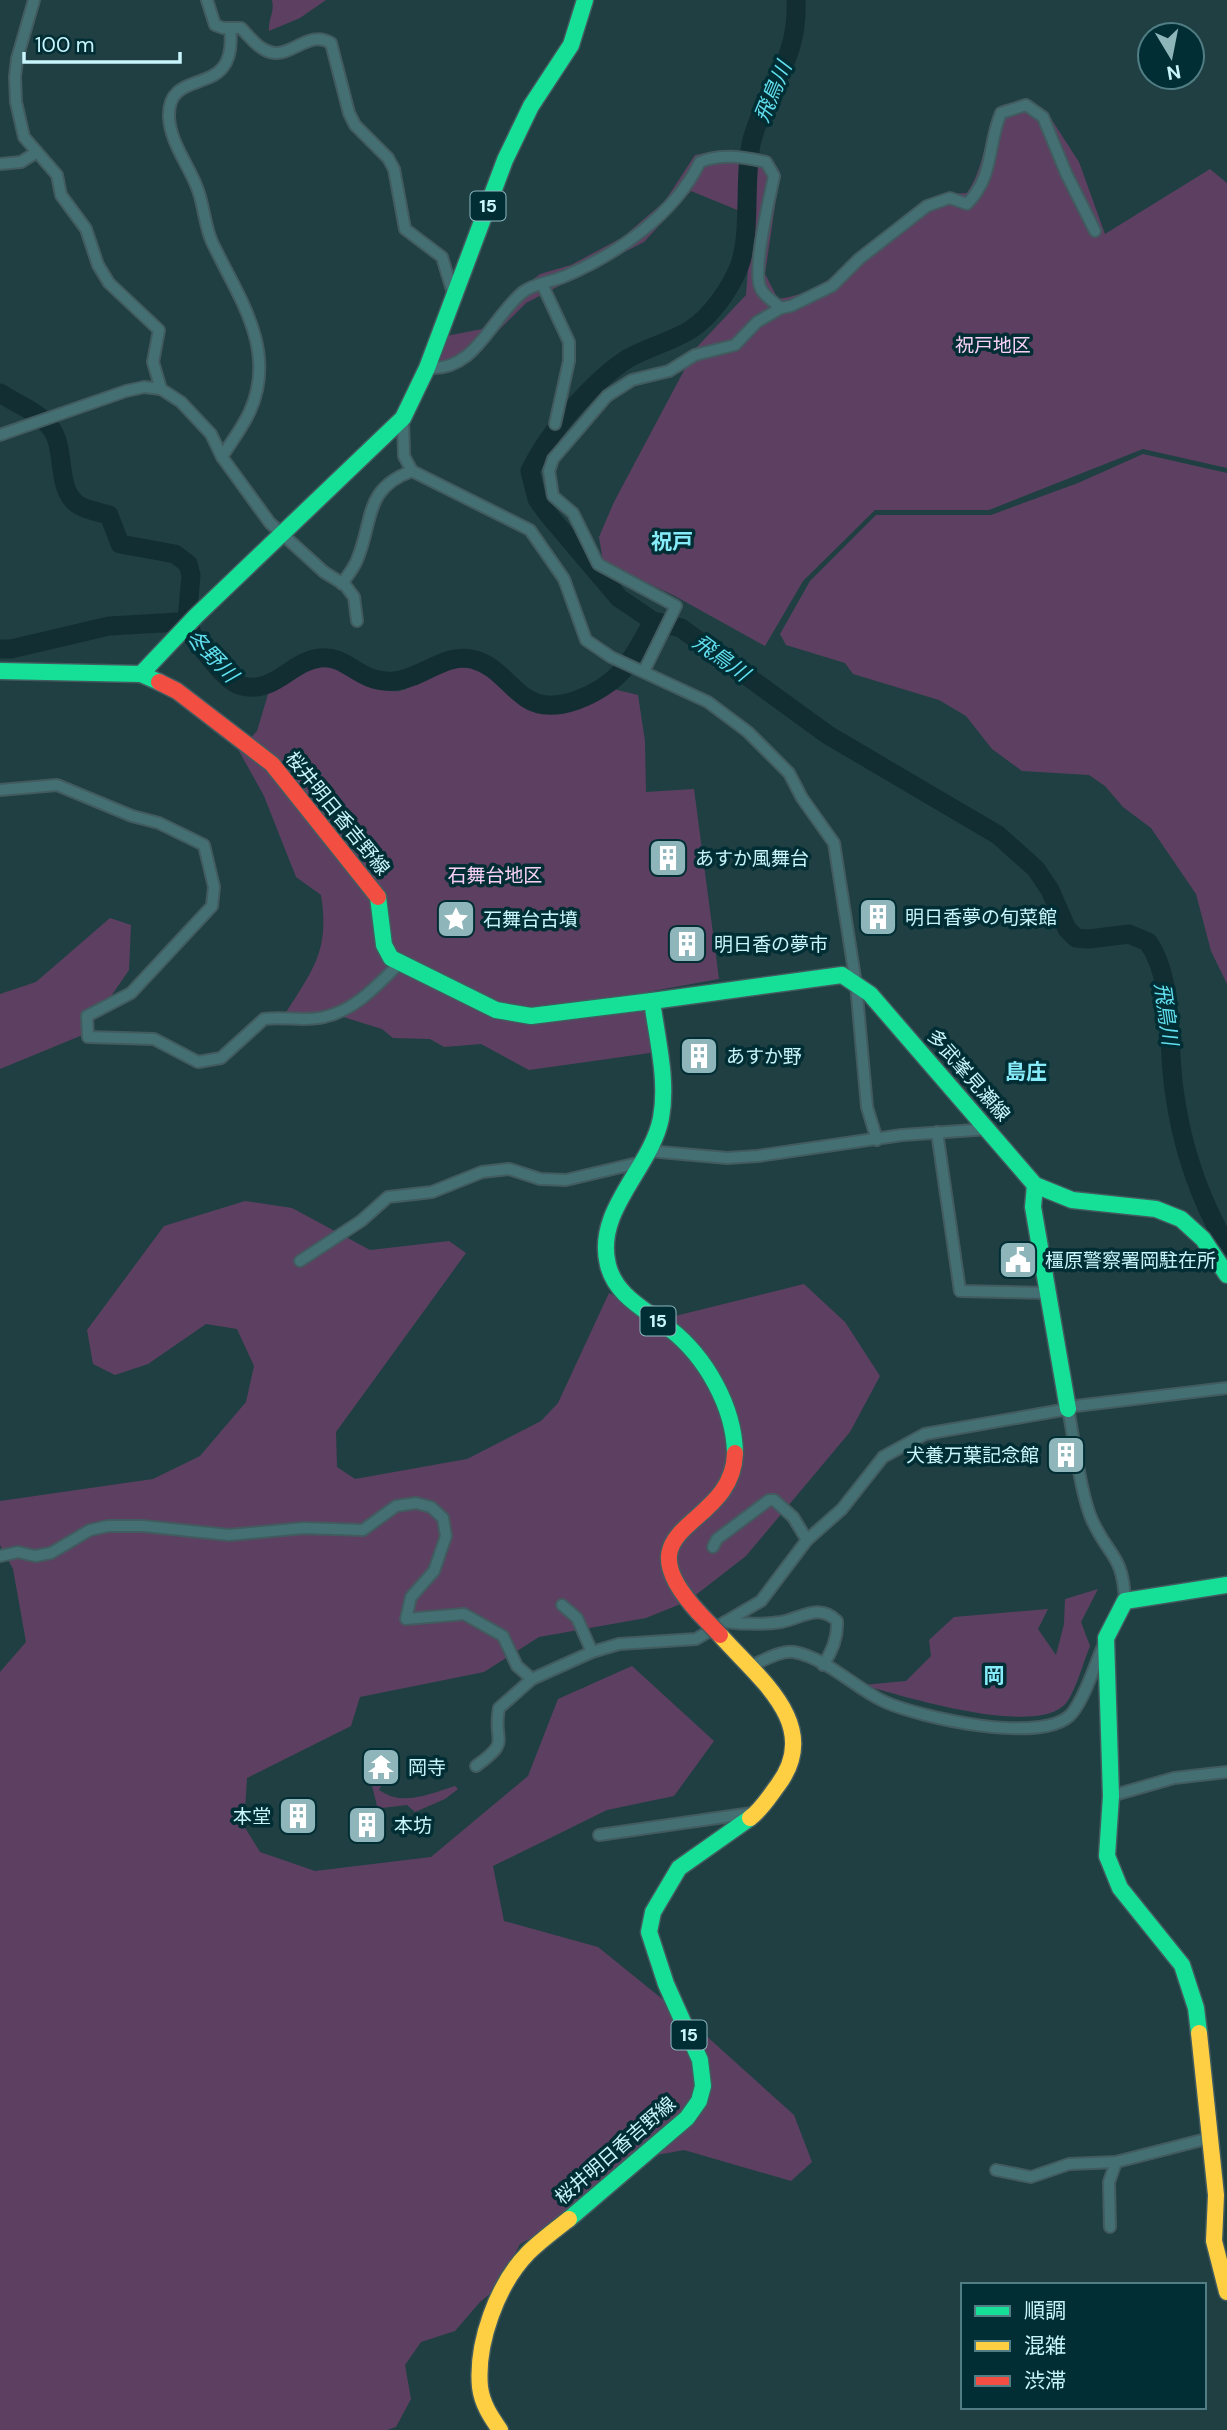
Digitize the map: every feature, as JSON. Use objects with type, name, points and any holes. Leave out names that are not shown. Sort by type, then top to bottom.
[{"type":"main road","name":"15","points":[[141,674],[281,532],[403,418],[426,368],[505,160],[531,106],[571,45],[585,0]]},
{"type":"main road","points":[[0,671],[116,671],[141,674]]},
{"type":"main road","name":"桜井明日香吉野線","points":[[141,674],[177,691],[266,758],[290,783],[374,890],[383,913],[385,950],[399,964]]},
{"type":"main road","points":[[399,964],[488,1007],[513,1014],[541,1015],[842,975],[856,984]]},
{"type":"main road","name":"多武峯見瀬線","points":[[856,984],[870,994],[1035,1185],[1072,1200],[1156,1209],[1181,1219],[1203,1239],[1227,1275]]},
{"type":"main road","name":"桜井明日香吉野線","points":[[500,2430],[481,2402],[477,2372],[508,2278],[527,2254],[687,2118],[699,2101],[703,2085],[700,2060],[657,1958],[649,1932],[653,1912],[679,1868],[758,1812],[787,1771],[795,1753],[795,1733],[785,1709],[748,1667],[722,1629],[699,1613],[675,1586],[669,1557],[671,1545],[679,1530],[707,1509],[727,1487],[735,1458],[734,1439],[719,1395],[706,1371],[681,1337],[633,1303],[608,1266],[606,1249],[610,1222],[646,1156],[661,1119],[662,1097],[652,1001]]},
{"type":"main road","points":[[1035,1185],[1032,1207],[1068,1408]]},
{"type":"main road","points":[[1227,1585],[1125,1601],[1106,1638],[1111,1796],[1107,1856],[1121,1888],[1182,1965],[1196,2008],[1216,2195],[1214,2241],[1227,2292]]},
{"type":"street","points":[[34,0],[17,59],[15,77],[16,102],[24,136],[57,175],[61,195],[86,229],[98,265],[110,283],[159,330],[152,362],[161,389]]},
{"type":"street","points":[[207,0],[215,25],[241,28],[261,48],[279,54],[310,38],[323,37],[331,43],[355,125],[388,158],[394,169],[405,229],[442,257],[454,296]]},
{"type":"street","points":[[222,457],[250,411],[255,396],[259,357],[255,327],[211,238],[198,188],[173,136],[169,115],[177,92],[186,84],[215,77],[223,71],[230,55],[230,28]]},
{"type":"street","points":[[644,671],[676,606],[598,564],[573,513],[553,496],[549,471],[555,456],[607,396],[632,380],[669,371],[695,355],[735,345],[757,322],[781,308],[792,306],[832,286],[859,259],[927,206],[950,198],[967,204],[985,180],[990,165],[993,132],[1001,113],[1017,107],[1026,105],[1043,117],[1066,173],[1095,231]]},
{"type":"street","points":[[0,164],[21,162],[37,152]]},
{"type":"street","points":[[426,368],[442,369],[465,359],[525,290],[579,269],[632,239],[689,184],[700,162],[712,157],[745,157],[765,162],[774,176],[760,249],[760,289],[781,308]]},
{"type":"street","points":[[542,284],[569,342],[569,361],[555,424]]},
{"type":"street","points":[[0,435],[127,391],[144,387],[161,389],[181,402],[211,434],[222,457],[256,507],[324,572],[342,583],[354,597],[357,621]]},
{"type":"street","points":[[403,418],[404,456],[412,471],[530,530],[564,579],[586,640],[611,657],[708,702],[748,732],[789,773],[802,798],[834,844],[856,984],[867,1107],[877,1140]]},
{"type":"street","points":[[342,583],[357,560],[366,524],[379,492],[391,479],[412,471]]},
{"type":"street","points":[[0,790],[57,785],[132,817],[159,823],[204,845],[214,887],[212,906],[131,993],[87,1016],[88,1037],[155,1039],[198,1062],[222,1058],[264,1019],[324,1017],[346,1009],[363,999],[399,964]]},
{"type":"street","points":[[300,1261],[361,1221],[388,1197],[432,1192],[482,1172],[509,1169],[540,1179],[566,1180],[646,1156],[727,1158],[937,1132],[989,1129]]},
{"type":"street","points":[[937,1132],[960,1291],[1048,1293]]},
{"type":"street","points":[[722,1629],[761,1601],[807,1540],[842,1509],[883,1457],[925,1434],[1068,1408],[1227,1388]]},
{"type":"street","points":[[1068,1408],[1092,1521],[1117,1557],[1124,1578],[1125,1601]]},
{"type":"street","points":[[713,1547],[716,1539],[768,1500],[774,1500],[787,1511],[807,1540]]},
{"type":"street","points":[[0,1556],[18,1552],[35,1556],[51,1553],[90,1530],[108,1525],[229,1535],[304,1528],[363,1530],[396,1506],[416,1503],[431,1507],[443,1518],[446,1536],[434,1571],[411,1597],[406,1619],[464,1614],[503,1636],[517,1666],[532,1679]]},
{"type":"street","points":[[562,1605],[577,1618],[592,1652]]},
{"type":"street","points":[[476,1766],[498,1750],[501,1740],[499,1708],[532,1679],[592,1652],[620,1644],[696,1639],[722,1629],[781,1622],[813,1612],[831,1615],[837,1621],[831,1654],[823,1665]]},
{"type":"street","points":[[748,1667],[791,1651],[823,1665],[882,1701],[906,1710],[984,1727],[1037,1726],[1062,1722],[1073,1713],[1106,1638]]},
{"type":"street","points":[[1111,1796],[1174,1778],[1227,1772]]},
{"type":"street","points":[[599,1835],[758,1812]]},
{"type":"street","points":[[996,2170],[1027,2177],[1069,2164],[1116,2162],[1210,2138]]},
{"type":"street","points":[[1110,2227],[1109,2182],[1116,2162]]},
{"type":"green space","points":[[272,0],[326,0],[300,18],[269,31]]},
{"type":"green space","name":"祝戸地区","points":[[1025,101],[1046,111],[1079,162],[1105,234],[1210,169],[1227,183],[1227,468],[1143,449],[989,510],[875,510],[803,581],[765,646],[673,595],[603,562],[599,537],[614,502],[696,348],[746,295],[752,216],[691,191],[644,242],[526,303],[470,359],[453,369],[436,360],[441,337],[482,329],[505,301],[540,274],[571,265],[623,237],[665,201],[695,155],[715,151],[770,156],[780,172],[765,274],[778,299],[800,294],[840,272],[892,226],[929,199],[967,193],[978,172],[991,127],[1002,105]]},
{"type":"green space","points":[[1143,454],[1227,473],[1227,984],[1211,951],[1196,894],[1151,828],[1123,807],[1105,786],[1089,775],[1022,771],[992,749],[966,716],[939,700],[853,674],[845,663],[786,645],[780,634],[810,581],[876,515],[991,515],[1078,483]]},
{"type":"green space","name":"石舞台地区","points":[[334,662],[368,684],[388,691],[406,689],[456,663],[475,663],[529,703],[553,711],[578,706],[609,688],[638,695],[645,741],[646,792],[694,789],[719,979],[647,992],[652,1042],[650,1053],[529,1070],[481,1044],[444,1047],[430,1039],[393,1038],[382,1029],[340,1016],[285,1014],[317,959],[323,931],[321,895],[296,877],[264,796],[239,751],[257,731],[269,691],[308,670]]},
{"type":"green space","points":[[110,918],[131,925],[129,970],[85,1034],[0,1069],[0,994],[36,982]]},
{"type":"green space","points":[[245,1201],[292,1208],[370,1250],[449,1241],[466,1253],[336,1432],[337,1467],[355,1479],[467,1459],[541,1421],[558,1403],[609,1293],[659,1320],[804,1284],[845,1322],[880,1376],[850,1432],[746,1556],[688,1601],[646,1618],[539,1637],[484,1672],[360,1697],[351,1726],[247,1778],[244,1826],[260,1852],[315,1871],[431,1857],[528,1776],[558,1699],[632,1666],[714,1741],[674,1796],[607,1810],[493,1866],[504,1921],[598,1947],[692,2023],[794,2115],[812,2162],[791,2181],[684,2150],[640,2158],[575,2214],[520,2244],[497,2288],[480,2302],[455,2331],[421,2342],[405,2365],[411,2399],[396,2427],[387,2430],[0,2430],[0,1672],[26,1642],[13,1569],[0,1545],[0,1501],[153,1479],[200,1456],[246,1402],[254,1366],[237,1329],[206,1324],[148,1364],[115,1375],[93,1364],[87,1330],[164,1226]]},
{"type":"green space","points":[[1098,1589],[1081,1622],[1090,1646],[1080,1675],[1067,1702],[1052,1712],[1029,1716],[1001,1716],[970,1712],[863,1685],[906,1681],[931,1656],[929,1640],[954,1617],[1048,1609],[1038,1629],[1056,1655],[1064,1624],[1065,1599]]},
{"type":"green space","points":[[383,1772],[386,1776],[379,1790],[397,1798],[426,1795],[455,1786],[458,1789],[445,1799],[415,1812],[407,1805],[382,1808],[377,1806],[370,1777]]},
{"type":"waterway","name":"飛鳥川","points":[[796,0],[796,22],[787,58],[752,140],[743,254],[735,275],[719,302],[698,324],[683,334],[627,359],[572,409],[530,471],[537,499],[619,598],[653,621],[681,628],[828,735],[998,835],[1036,869],[1050,890],[1067,929],[1076,938],[1129,934],[1148,942],[1157,958],[1166,994],[1174,1089],[1186,1150],[1208,1209],[1227,1246]]},
{"type":"waterway","points":[[0,393],[33,412],[50,427],[58,445],[63,478],[70,497],[84,508],[109,515],[120,544],[175,554],[188,564],[191,575],[187,620],[192,633]]},
{"type":"waterway","name":"冬野川","points":[[0,649],[11,649],[109,626],[179,622],[218,668],[242,686],[264,685],[310,660],[320,658],[339,661],[382,681],[404,679],[444,662],[464,658],[490,667],[526,698],[550,705],[563,704],[590,695],[613,680],[631,660],[653,621]]},
{"type":"traffic: fast","points":[[159,682],[141,674],[196,616],[403,418],[427,368],[505,160],[531,106],[571,45],[585,0]]},
{"type":"traffic: fast","points":[[0,671],[141,674]]},
{"type":"traffic: fast","points":[[378,897],[384,945],[391,958],[496,1010],[531,1016],[652,1001],[663,1074],[661,1118],[647,1155],[616,1208],[609,1226],[606,1245],[608,1265],[612,1276],[625,1294],[683,1340],[706,1368],[716,1384],[729,1418],[735,1453]]},
{"type":"traffic: fast","points":[[652,1001],[842,975],[870,994],[1035,1185],[1072,1200],[1156,1209],[1181,1219],[1203,1239],[1227,1275]]},
{"type":"traffic: fast","points":[[1035,1185],[1033,1207],[1068,1409]]},
{"type":"traffic: fast","points":[[1199,2033],[1196,2008],[1182,1965],[1120,1888],[1107,1856],[1111,1796],[1106,1638],[1125,1601],[1227,1585]]},
{"type":"traffic: fast","points":[[569,2219],[687,2118],[699,2101],[703,2086],[700,2060],[666,1984],[649,1932],[653,1912],[679,1868],[750,1818]]},
{"type":"traffic: slow","points":[[720,1635],[780,1704],[789,1723],[793,1742],[790,1763],[778,1785],[750,1818]]},
{"type":"traffic: slow","points":[[1199,2033],[1216,2195],[1214,2241],[1227,2292]]},
{"type":"traffic: slow","points":[[500,2430],[485,2405],[480,2387],[481,2352],[485,2334],[498,2298],[517,2266],[569,2219]]},
{"type":"traffic: jam","points":[[159,682],[177,691],[272,764],[378,897]]},
{"type":"traffic: jam","points":[[699,1613],[676,1583],[669,1561],[673,1543],[717,1498],[729,1479],[735,1453]]},
{"type":"traffic: jam","points":[[699,1613],[720,1635]]},
{"type":"place","name":"あすか風舞台","points":[[668,858]]},
{"type":"place","name":"明日香夢の旬菜館","points":[[878,917]]},
{"type":"place","name":"石舞台古墳","points":[[456,919]]},
{"type":"place","name":"明日香の夢市","points":[[687,944]]},
{"type":"place","name":"あすか野","points":[[699,1056]]},
{"type":"place","name":"橿原警察署岡駐在所","points":[[1018,1260]]},
{"type":"place","name":"犬養万葉記念館","points":[[1066,1455]]},
{"type":"place","name":"岡寺","points":[[381,1767]]},
{"type":"place","name":"本堂","points":[[298,1816]]},
{"type":"place","name":"本坊","points":[[367,1825]]},
{"type":"district","name":"祝戸","points":[[672,542]]},
{"type":"district","name":"島庄","points":[[1026,1072]]},
{"type":"district","name":"岡","points":[[994,1676]]}]
